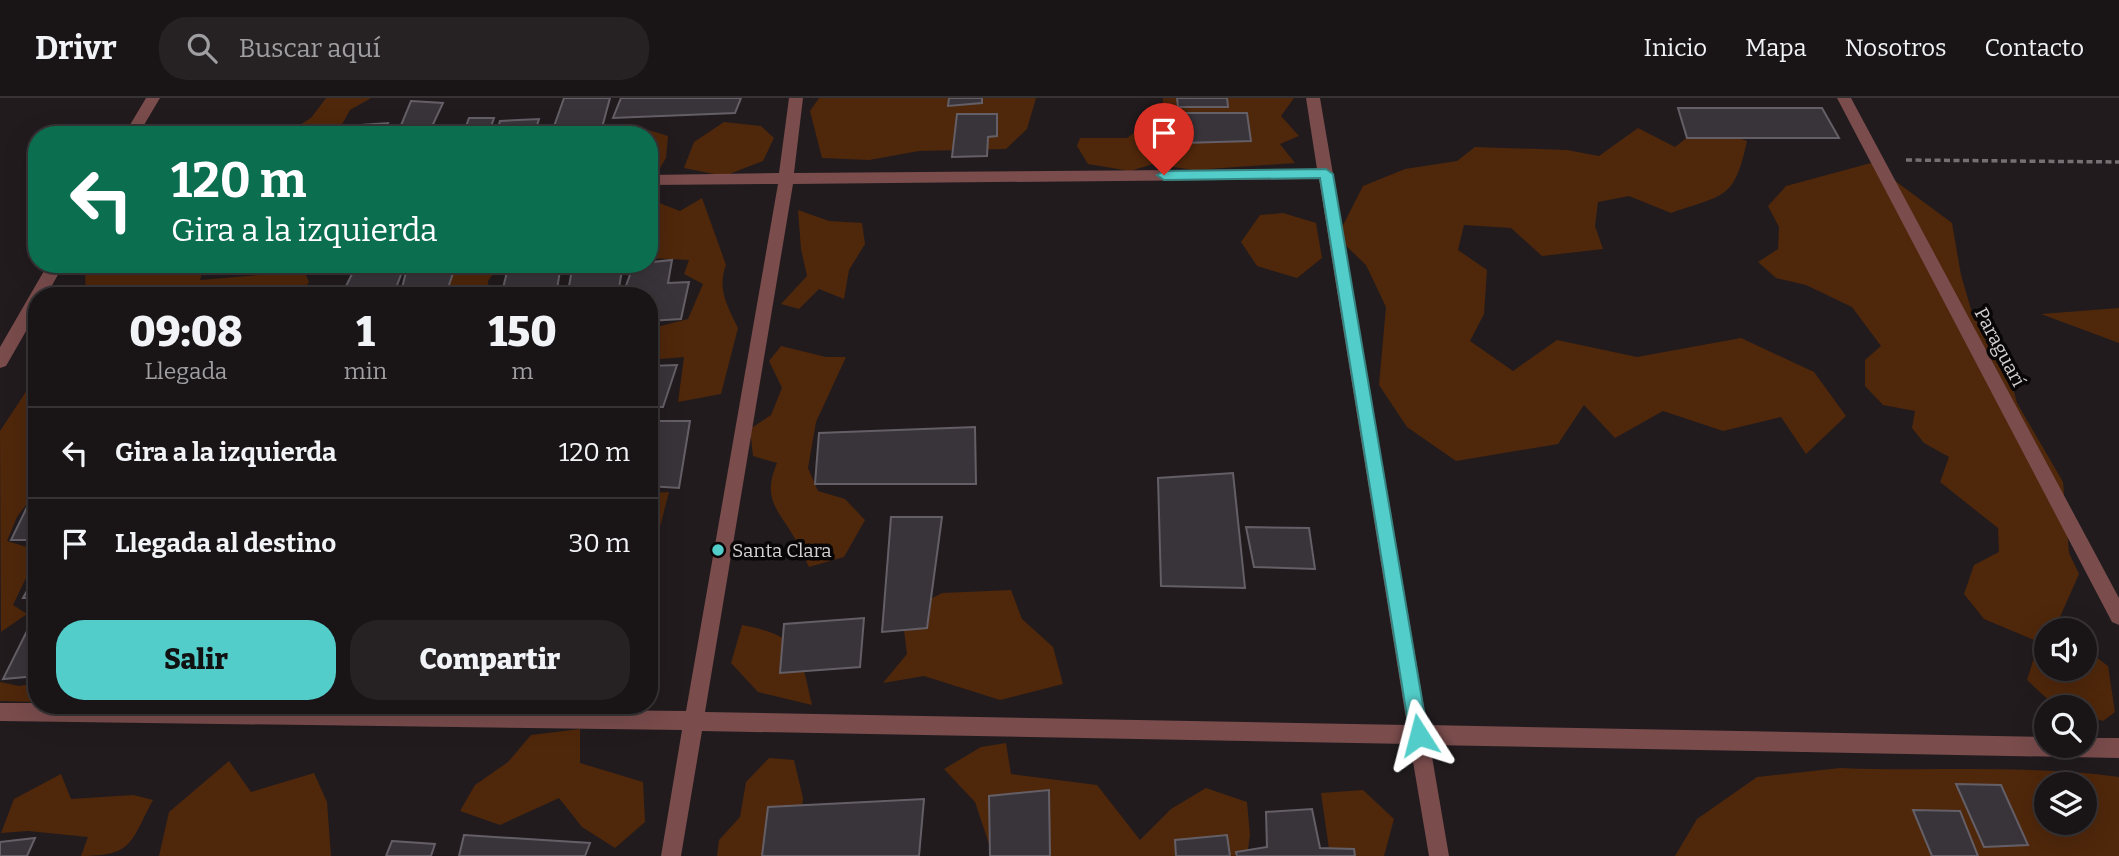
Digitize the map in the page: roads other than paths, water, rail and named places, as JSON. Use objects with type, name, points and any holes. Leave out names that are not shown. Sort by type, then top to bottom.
[{"type":"street","points":[[136,126],[153,98]]},
{"type":"street","points":[[671,856],[786,179],[796,98]]},
{"type":"street","points":[[1313,98],[1440,856]]},
{"type":"street","name":"Paraguarí","points":[[1844,98],[2119,616]]},
{"type":"street","points":[[658,180],[1326,174]]},
{"type":"street","points":[[0,361],[28,313]]},
{"type":"street","points":[[0,712],[28,712]]},
{"type":"street","points":[[154,714],[694,721],[2119,748]]},
{"type":"place","name":"Santa Clara","points":[[718,550]]}]
